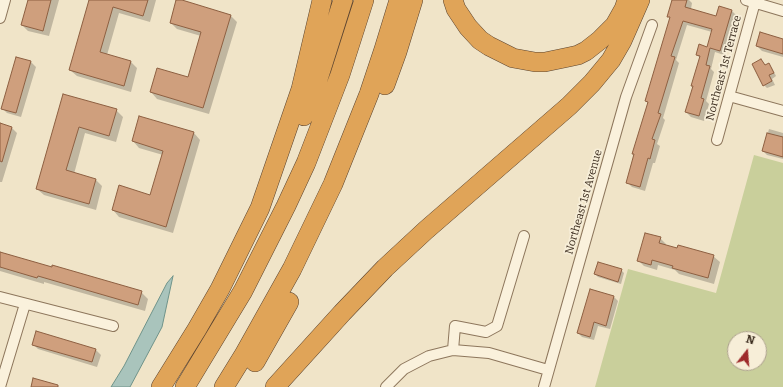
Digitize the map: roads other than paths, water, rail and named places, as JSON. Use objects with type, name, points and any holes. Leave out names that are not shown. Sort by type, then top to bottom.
[{"type":"highway","points":[[161,387],[220,289],[260,208],[302,89],[322,0]]},
{"type":"highway","points":[[260,208],[270,198],[313,95],[343,0]]},
{"type":"highway","points":[[185,387],[244,291],[306,163],[340,75],[364,0]]},
{"type":"highway","points":[[200,387],[255,296],[321,160],[352,79],[378,0]]},
{"type":"highway","points":[[224,387],[246,353],[292,269],[333,184],[369,94],[399,0]]},
{"type":"highway","points":[[240,387],[273,332],[298,286],[345,187],[364,143],[395,58],[413,0]]},
{"type":"highway","points":[[453,0],[456,9],[468,27],[480,40],[513,58],[524,61],[545,62],[578,55],[600,40],[615,24],[624,9],[627,0]]},
{"type":"highway","points":[[275,387],[385,268],[592,84],[603,71],[622,41],[640,0]]},
{"type":"street","points":[[0,18],[5,0]]},
{"type":"street","points":[[750,1],[783,11]]},
{"type":"street","name":"Northeast 1st Terrace","points":[[717,140],[729,96],[750,1]]},
{"type":"street","name":"Northeast 1st Avenue","points":[[544,387],[626,97],[652,25]]},
{"type":"street","points":[[729,96],[783,112]]},
{"type":"street","points":[[453,350],[455,326],[486,332],[497,326],[524,236]]},
{"type":"street","points":[[0,297],[113,326]]},
{"type":"street","points":[[0,387],[25,304]]},
{"type":"street","points":[[386,387],[404,370],[422,359],[453,350],[489,353],[548,370]]},
{"type":"water","points":[[173,276],[162,327],[130,387],[111,387],[124,366],[167,283]]}]
